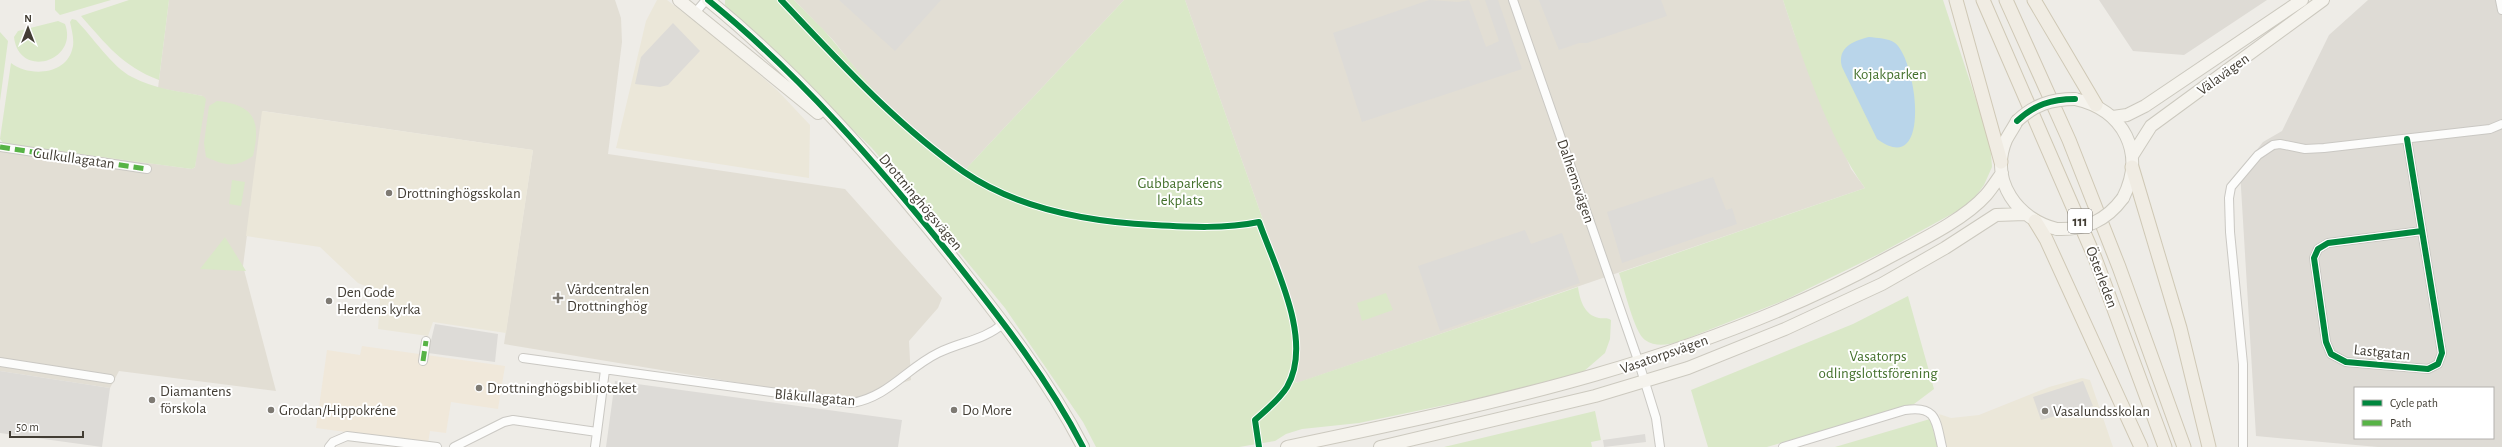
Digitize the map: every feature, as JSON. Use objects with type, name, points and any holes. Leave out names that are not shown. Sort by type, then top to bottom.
[{"type":"main road","name":"Drottninghögsvägen","points":[[679,0],[851,141]]},
{"type":"main road","name":"Drottninghögsvägen","points":[[707,0],[765,50],[812,97],[910,206],[1004,323],[1056,398],[1083,447]]},
{"type":"main road","points":[[1956,0],[2010,196],[2025,214],[2036,221],[2057,229],[2076,228],[2094,223],[2115,208],[2123,198],[2128,188],[2132,161]]},
{"type":"main road","name":"Österleden","points":[[1983,0],[2095,258],[2165,447]]},
{"type":"main road","name":"Österleden","points":[[2006,0],[2072,148],[2119,267],[2184,447]]},
{"type":"main road","points":[[2034,0],[2096,105]]},
{"type":"main road","name":"Välavägen","points":[[2113,117],[2127,115],[2146,106],[2302,0]]},
{"type":"main road","name":"Välavägen","points":[[2132,161],[2151,126],[2323,0]]},
{"type":"main road","points":[[2002,167],[2006,140],[2017,121],[2027,112],[2044,103],[2062,99],[2075,99],[2096,105],[2113,117],[2126,135],[2182,336],[2209,447]]},
{"type":"main road","name":"Vasatorpsvägen","points":[[1287,447],[1530,393],[1639,363],[1767,316],[1854,276],[1937,230],[1972,207],[1986,195],[2002,167]]},
{"type":"main road","name":"Vasatorpsvägen","points":[[1380,447],[1553,407],[1645,382],[1752,343],[1834,307],[1926,260],[1996,215],[2025,214]]},
{"type":"main road","points":[[2036,221],[2056,260],[2141,447]]},
{"type":"street","points":[[696,13],[707,0]]},
{"type":"street","name":"Dalhemsvägen","points":[[1513,0],[1639,363],[1659,431],[1660,447]]},
{"type":"street","points":[[2500,0],[2502,10]]},
{"type":"street","points":[[2243,447],[2243,364],[2230,232],[2229,198],[2231,187],[2258,155],[2273,146],[2280,144],[2312,149],[2490,129],[2502,124]]},
{"type":"street","name":"Lastgatan","points":[[2407,139],[2442,353],[2438,364],[2428,369],[2346,362],[2331,354],[2326,342],[2314,258],[2318,249],[2328,243],[2422,231]]},
{"type":"street","name":"Gulkullagatan","points":[[0,147],[147,169]]},
{"type":"street","name":"Blåkullagatan","points":[[523,358],[852,403],[876,397],[937,354],[960,344],[984,338],[1004,323]]},
{"type":"street","points":[[423,361],[426,340]]},
{"type":"street","points":[[0,362],[110,379]]},
{"type":"street","points":[[595,447],[605,370]]},
{"type":"street","points":[[1783,447],[1905,410],[1921,409],[1934,417],[1942,447]]},
{"type":"street","points":[[454,447],[504,422],[513,420],[597,432]]},
{"type":"street","points":[[329,447],[333,442],[347,436],[437,447]]},
{"type":"shaded area","points":[[169,0],[615,0],[621,18],[622,42],[608,154],[845,189],[942,298],[938,308],[909,341],[911,380],[848,401],[504,344],[533,150],[263,111],[243,266],[276,391],[119,371],[110,388],[0,371],[0,143],[192,169],[195,167],[203,96],[158,88]]},
{"type":"shaded area","points":[[657,0],[667,0],[729,48],[778,91],[810,125],[809,178],[616,148],[646,21]]},
{"type":"shaded area","points":[[794,0],[1124,0],[963,172],[912,133],[876,95],[834,41]]},
{"type":"shaded area","points":[[839,0],[941,0],[895,51]]},
{"type":"shaded area","points":[[1185,0],[1783,0],[1794,33],[1851,169],[1865,188],[1297,383],[1294,380],[1299,340],[1296,313]]},
{"type":"shaded area","points":[[1429,0],[1458,2],[1469,0],[1486,47],[1499,41],[1485,0],[1498,0],[1522,69],[1362,122],[1333,33]]},
{"type":"shaded area","points":[[1539,0],[1661,0],[1667,16],[1587,43],[1579,43],[1559,50]]},
{"type":"shaded area","points":[[2099,0],[2267,0],[2184,55],[2133,51]]},
{"type":"shaded area","points":[[2368,0],[2502,0],[2502,447],[2378,447],[2256,436],[2240,171],[2263,142],[2282,131],[2329,35]]},
{"type":"shaded area","points":[[673,23],[700,51],[668,85],[660,87],[635,84],[641,57]]},
{"type":"shaded area","name":"Drottninghögsskolan","points":[[262,111],[533,150],[506,333],[433,322],[428,336],[378,329],[380,301],[377,294],[373,289],[358,283],[320,247],[246,236]]},
{"type":"shaded area","points":[[1713,177],[1726,210],[1732,208],[1737,224],[1622,263],[1607,212]]},
{"type":"shaded area","points":[[1525,230],[1531,244],[1562,233],[1580,283],[1440,331],[1418,266]]},
{"type":"shaded area","points":[[435,324],[498,334],[495,362],[428,353]]},
{"type":"shaded area","points":[[362,346],[505,366],[498,409],[451,402],[446,433],[430,431],[428,443],[316,428],[327,350],[360,355]]},
{"type":"shaded area","points":[[0,371],[110,388],[102,447],[0,433]]},
{"type":"shaded area","name":"Vasalundsskolan","points":[[2082,378],[2090,380],[2113,447],[1947,447],[1939,414],[1951,418],[1979,415],[2049,387]]},
{"type":"shaded area","points":[[615,381],[902,420],[898,447],[606,447]]},
{"type":"shaded area","points":[[2083,381],[2093,406],[2041,420],[2033,397]]},
{"type":"shaded area","points":[[1645,434],[1646,442],[1604,447],[1603,440]]},
{"type":"green space","points":[[55,0],[111,0],[60,15],[55,10]]},
{"type":"green space","points":[[129,0],[169,0],[159,80],[135,68],[125,61],[107,45],[81,16]]},
{"type":"green space","name":"Gubbaparkens lekplats","points":[[725,0],[794,0],[829,36],[893,112],[925,144],[963,172],[1124,0],[1185,0],[1296,313],[1299,353],[1294,377],[1296,383],[1578,287],[1582,302],[1590,314],[1599,318],[1611,320],[1610,339],[1605,353],[1583,372],[1493,395],[1359,423],[1302,429],[1286,434],[1275,441],[1239,447],[1096,447],[1083,422],[1005,308],[917,201],[871,147],[732,13],[725,5]]},
{"type":"green space","name":"Kojakparken","points":[[1783,0],[1943,0],[1990,142],[1992,167],[1984,185],[1970,204],[1877,255],[1785,300],[1678,342],[1661,345],[1653,344],[1645,340],[1637,328],[1619,273],[1865,188],[1839,146],[1828,122],[1799,48]]},
{"type":"green space","points":[[72,19],[76,20],[102,51],[117,66],[132,77],[158,87],[203,96],[206,99],[195,167],[192,169],[4,144],[0,139],[11,63],[36,72],[54,69],[62,65],[68,58],[73,47],[73,36],[70,22]]},
{"type":"green space","points":[[58,21],[65,24],[67,37],[64,48],[56,56],[47,60],[36,62],[26,58],[18,50],[14,37],[18,31]]},
{"type":"green space","points":[[0,32],[8,41],[0,101]]},
{"type":"green space","points":[[217,101],[240,106],[252,117],[255,124],[256,133],[255,144],[253,156],[247,160],[235,164],[225,164],[206,157],[204,143],[209,106]]},
{"type":"green space","points":[[232,180],[245,182],[241,206],[229,204]]},
{"type":"green space","points":[[225,237],[246,271],[200,269]]},
{"type":"green space","points":[[1386,293],[1393,310],[1362,321],[1357,303]]},
{"type":"green space","name":"Vasatorps odlingslottsförening","points":[[1908,296],[1934,389],[1914,404],[1767,447],[1708,447],[1691,390],[1853,324]]},
{"type":"green space","points":[[1595,411],[1601,440],[1591,442],[1592,447],[1444,447]]},
{"type":"green space","points":[[1930,419],[1938,447],[1835,447]]},
{"type":"water","points":[[1869,37],[1892,41],[1903,54],[1914,92],[1915,113],[1913,131],[1907,144],[1895,147],[1877,139],[1842,67],[1842,55],[1847,46]]},
{"type":"marked path","points":[[0,147],[147,169]]},
{"type":"marked path","points":[[423,361],[426,341]]},
{"type":"cycle path","points":[[708,0],[741,28],[805,89],[866,154],[924,222],[1022,348],[1054,396],[1083,447]]},
{"type":"cycle path","points":[[781,0],[868,90],[914,133],[964,172],[985,185],[1031,204],[1080,217],[1105,221],[1207,227],[1233,226],[1259,222],[1289,304],[1294,326],[1296,348],[1294,369],[1287,387],[1276,401],[1255,420],[1259,447]]},
{"type":"cycle path","points":[[2017,121],[2023,115],[2043,104],[2058,100],[2075,99]]},
{"type":"cycle path","points":[[2407,139],[2442,353],[2438,364],[2428,369],[2346,362],[2331,354],[2326,342],[2314,258],[2318,249],[2328,243],[2422,231]]},
{"type":"place","name":"Drottninghögsskolan","points":[[389,193]]},
{"type":"place","name":"Vårdcentralen Drottninghög","points":[[558,298]]},
{"type":"place","name":"Den Gode Herdens kyrka","points":[[329,301]]},
{"type":"place","name":"Drottninghögsbiblioteket","points":[[479,388]]},
{"type":"place","name":"Diamantens förskola","points":[[152,400]]},
{"type":"place","name":"Grodan/Hippokréne","points":[[271,410]]},
{"type":"place","name":"Do More","points":[[954,410]]},
{"type":"place","name":"Vasalundsskolan","points":[[2045,411]]}]
